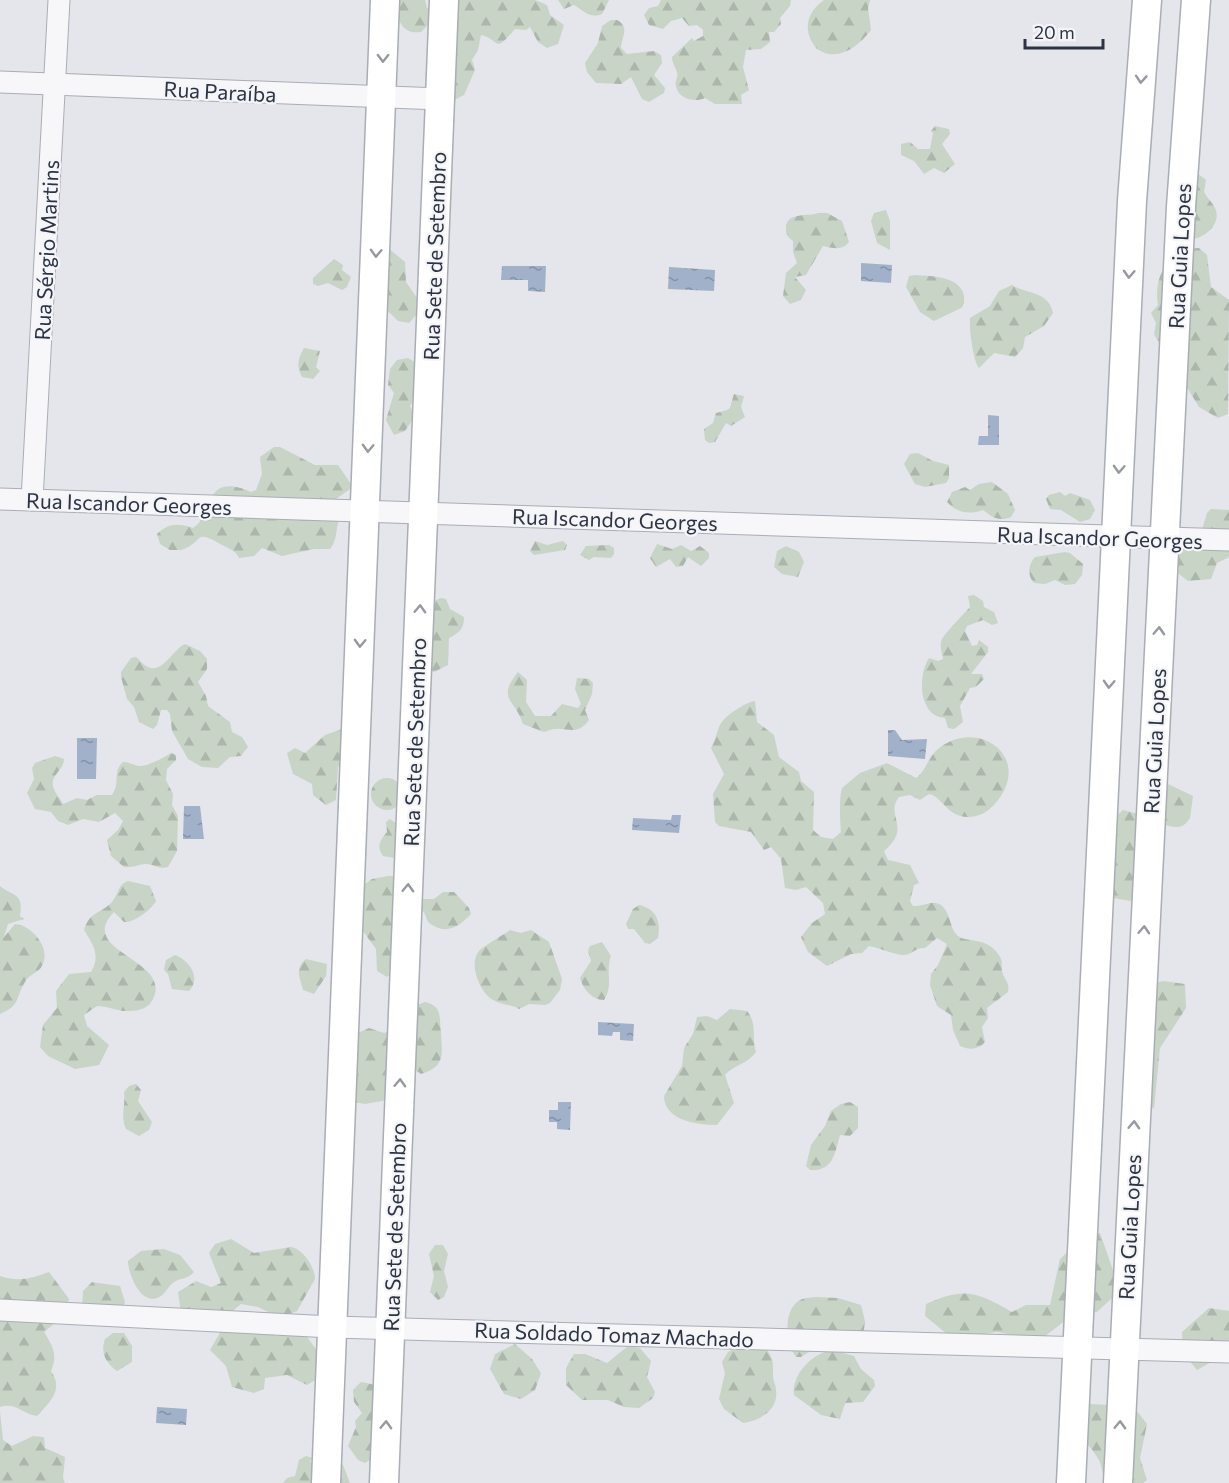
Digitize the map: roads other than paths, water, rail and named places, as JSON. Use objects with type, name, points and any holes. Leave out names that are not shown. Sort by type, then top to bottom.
[{"type":"main road","points":[[326,1483],[385,0]]},
{"type":"main road","name":"Rua Sete de Setembro","points":[[384,1483],[444,0]]},
{"type":"main road","points":[[1071,1483],[1132,201],[1147,0]]},
{"type":"main road","name":"Rua Guia Lopes","points":[[1118,1483],[1181,207],[1196,0]]},
{"type":"street","name":"Rua Sérgio Martins","points":[[32,500],[59,0]]},
{"type":"street","name":"Rua Paraíba","points":[[0,82],[55,82],[382,99],[440,99]]},
{"type":"street","name":"Rua Iscandor Georges","points":[[0,499],[424,511],[1229,540]]},
{"type":"street","name":"Rua Soldado Tomaz Machado","points":[[0,1310],[332,1327],[1229,1352]]},
{"type":"water","points":[[861,263],[892,265],[891,283],[861,281]]},
{"type":"water","points":[[502,266],[546,266],[545,292],[528,291],[528,280],[501,280]]},
{"type":"water","points":[[669,267],[715,270],[714,291],[668,289]]},
{"type":"water","points":[[988,415],[999,416],[999,445],[978,445],[979,436],[988,436]]},
{"type":"water","points":[[888,730],[895,730],[902,740],[927,739],[925,759],[888,756]]},
{"type":"water","points":[[77,738],[97,738],[96,779],[77,779]]},
{"type":"water","points":[[184,806],[200,806],[204,839],[183,839]]},
{"type":"water","points":[[672,815],[681,815],[679,833],[632,830],[633,818],[671,820]]},
{"type":"water","points":[[598,1022],[634,1024],[633,1041],[620,1040],[620,1032],[613,1032],[612,1036],[598,1035]]},
{"type":"water","points":[[558,1102],[571,1102],[570,1130],[557,1129],[557,1122],[549,1122],[549,1110],[558,1110]]},
{"type":"water","points":[[157,1407],[187,1409],[186,1425],[156,1423]]}]
